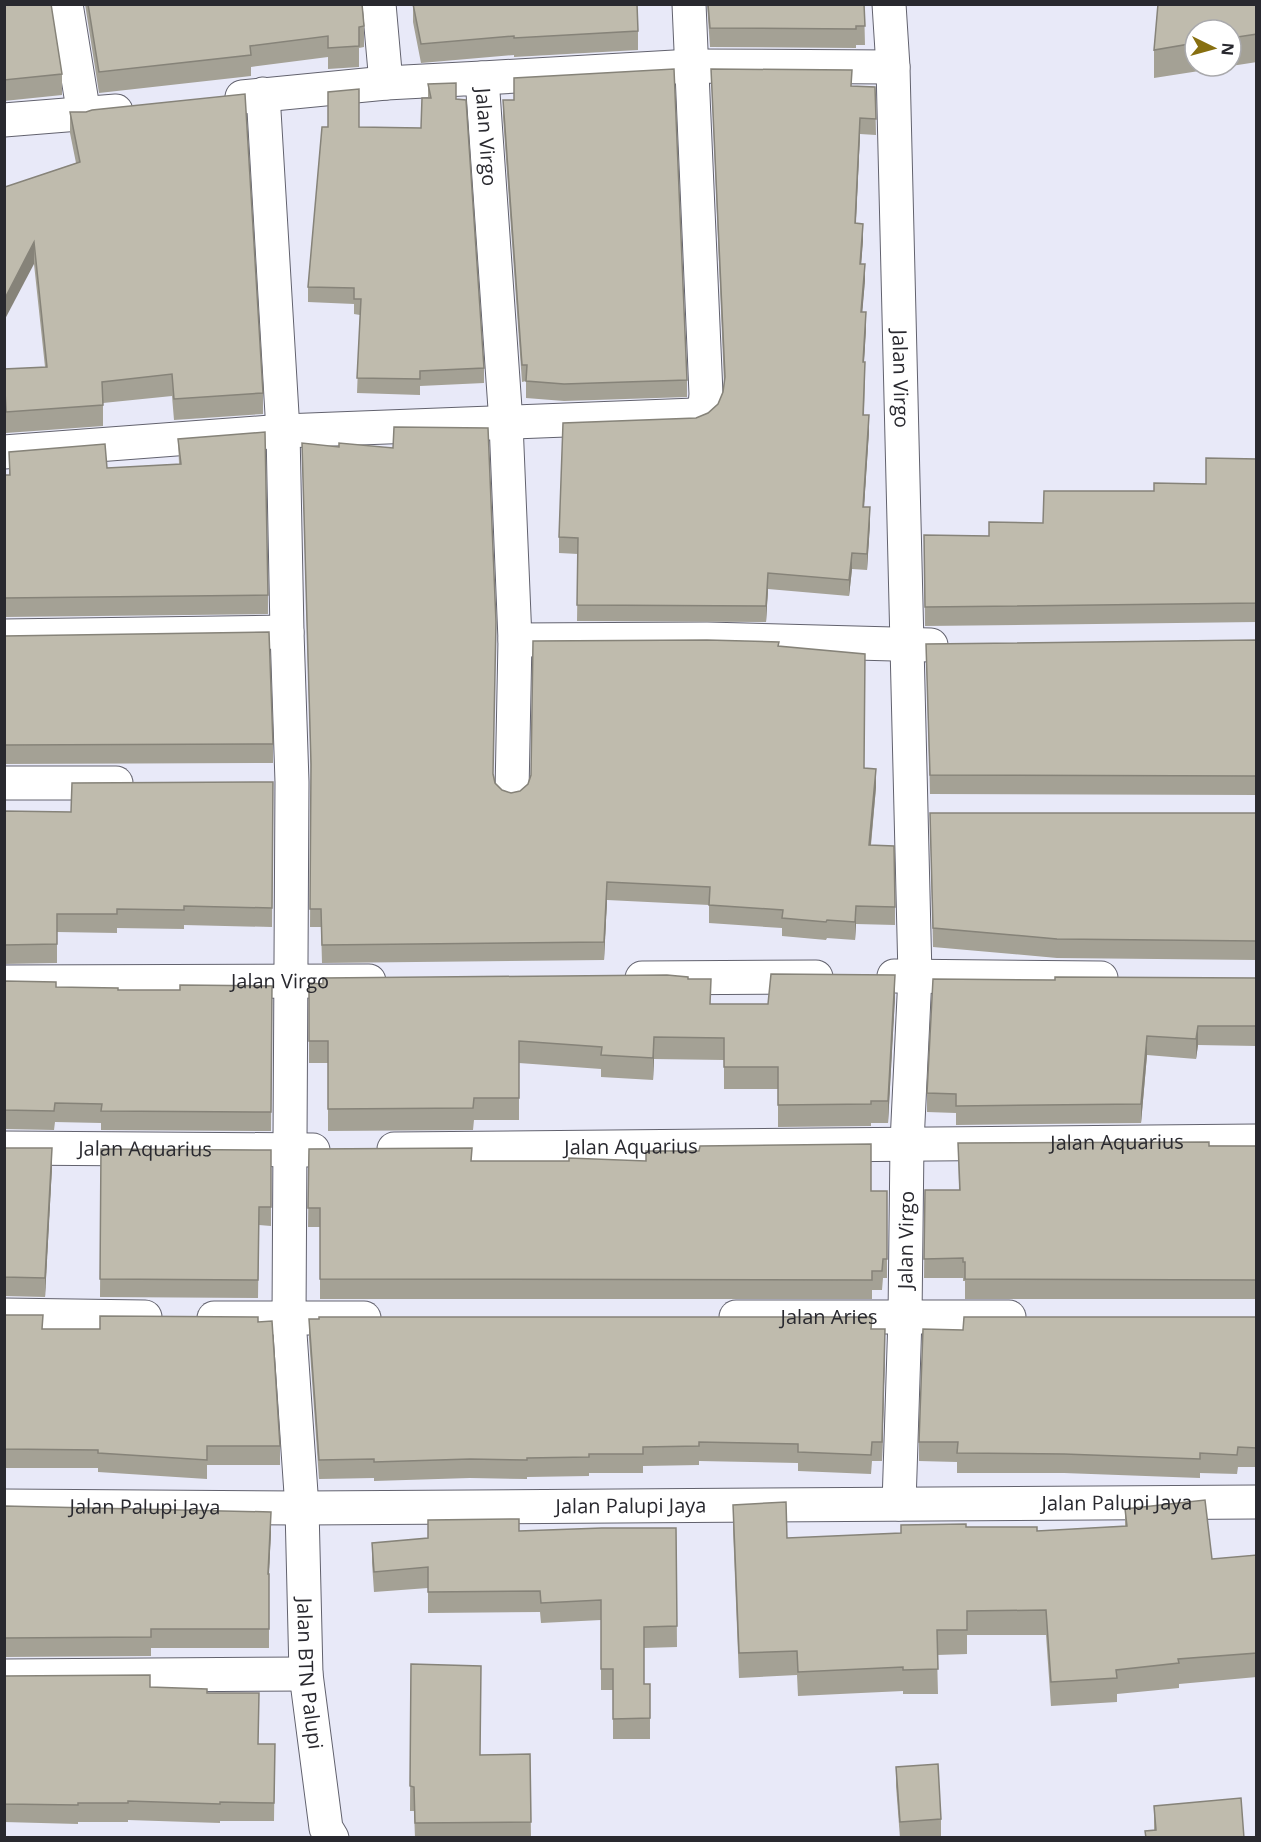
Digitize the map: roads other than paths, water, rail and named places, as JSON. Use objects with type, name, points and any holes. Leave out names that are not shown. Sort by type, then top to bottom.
[{"type":"street","points":[[66,4],[84,114]]},
{"type":"street","points":[[380,4],[386,83]]},
{"type":"street","points":[[4,452],[283,431],[695,415],[705,406],[706,394],[689,4]]},
{"type":"street","name":"Jalan Virgo","points":[[890,4],[908,645],[924,813],[907,1143],[905,1317],[898,1504]]},
{"type":"street","points":[[482,78],[692,66],[893,67]]},
{"type":"street","name":"Jalan Virgo","points":[[215,100],[386,83],[482,78],[506,423],[515,640],[512,792]]},
{"type":"street","name":"Jalan BTN Palupi","points":[[263,94],[283,431],[286,632],[280,782],[290,982],[289,1319],[302,1508],[306,1674],[327,1828],[332,1838]]},
{"type":"street","points":[[4,120],[144,108]]},
{"type":"street","points":[[4,636],[286,632]]},
{"type":"street","points":[[515,640],[707,639],[908,645],[955,644]]},
{"type":"street","points":[[4,783],[148,783]]},
{"type":"street","points":[[608,979],[856,976],[1127,978]]},
{"type":"street","name":"Jalan Virgo","points":[[4,982],[396,981]]},
{"type":"street","name":"Jalan Aquarius","points":[[4,1148],[290,1150],[1257,1141]]},
{"type":"street","points":[[4,1315],[289,1319],[395,1318]]},
{"type":"street","name":"Jalan Aries","points":[[704,1317],[1034,1317]]},
{"type":"street","name":"Jalan Palupi Jaya","points":[[4,1506],[302,1508],[1257,1502]]},
{"type":"street","points":[[4,1676],[306,1674]]}]
